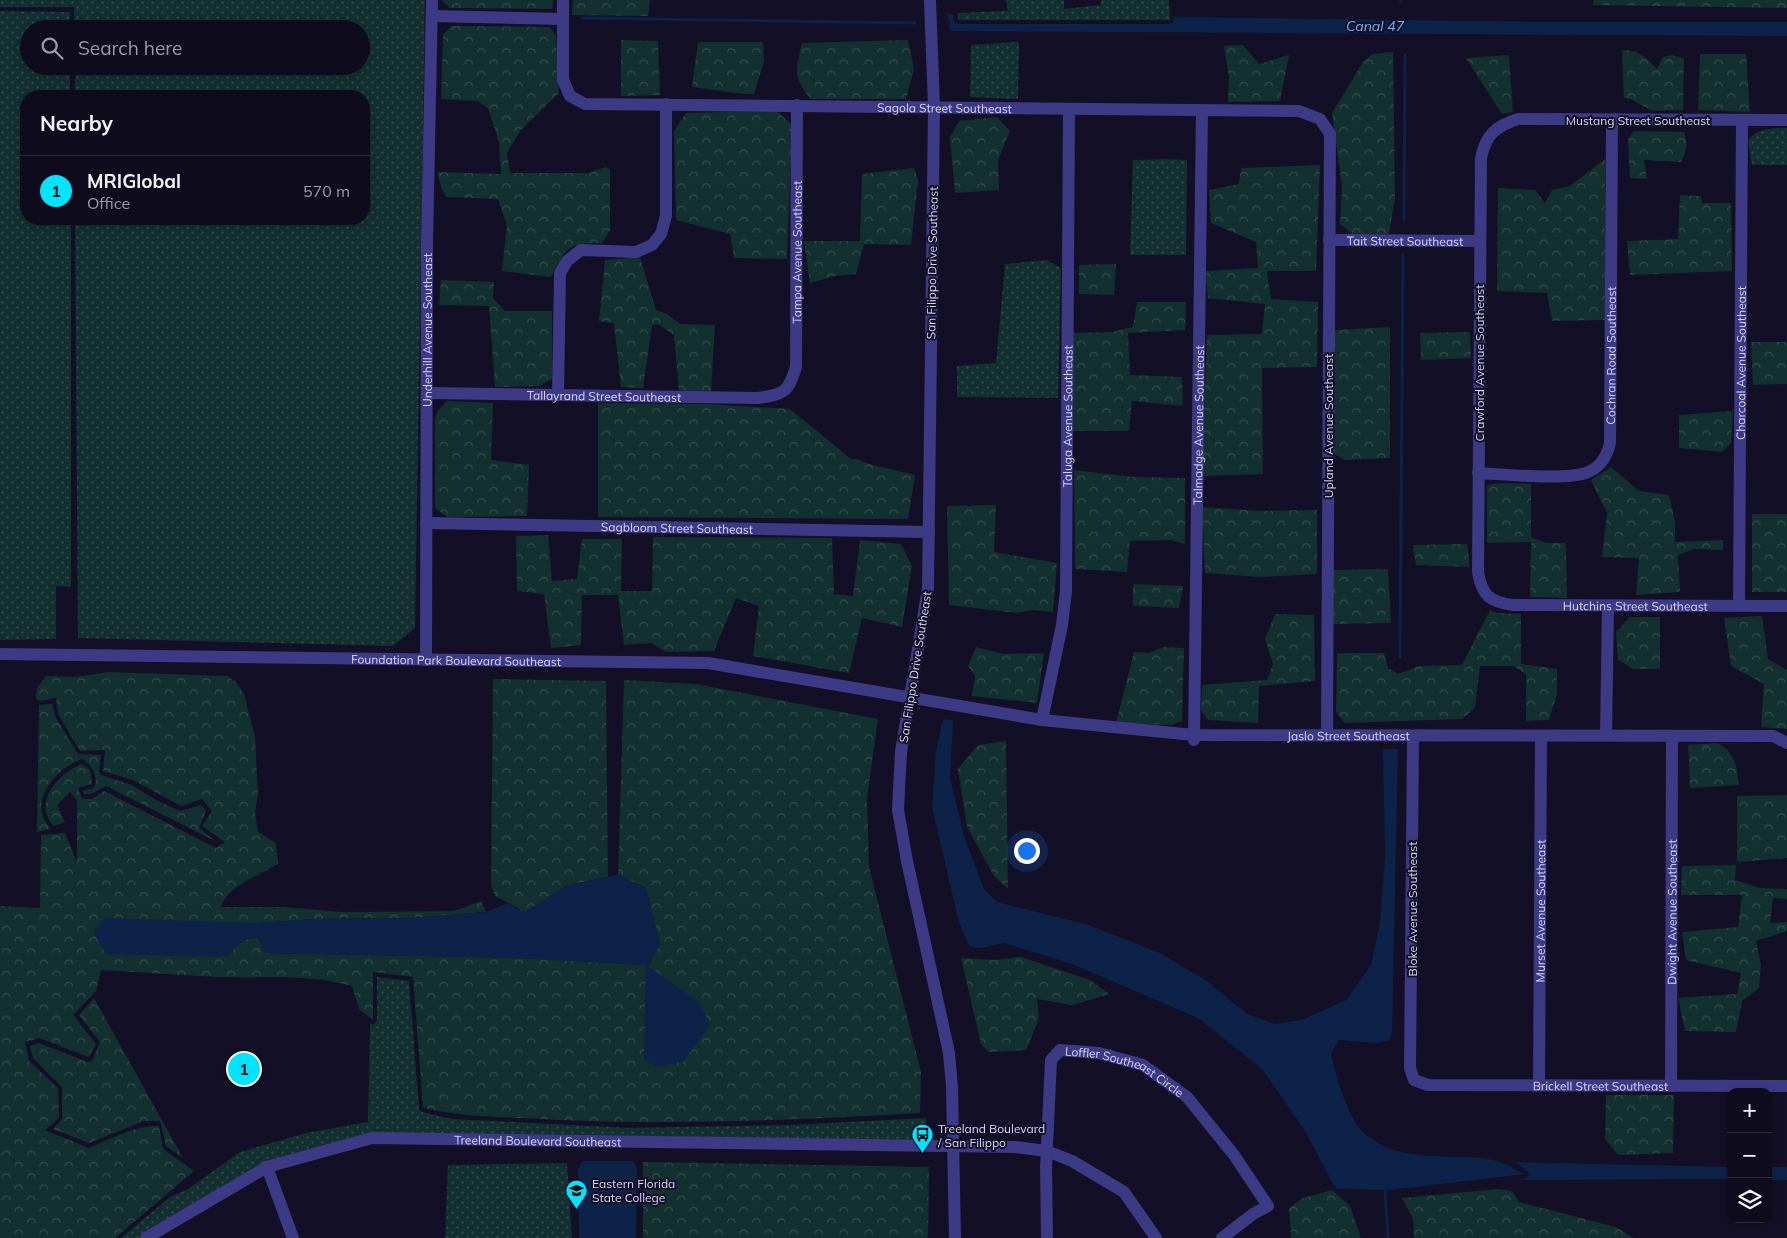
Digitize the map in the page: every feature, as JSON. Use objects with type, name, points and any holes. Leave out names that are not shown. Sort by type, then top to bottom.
[{"type":"street","name":"Underhill Avenue Southeast","points":[[426,660],[427,243],[432,0]]},
{"type":"street","points":[[432,16],[562,19],[564,0]]},
{"type":"street","name":"San Filippo Drive Southeast","points":[[930,0],[934,106],[928,588],[901,752],[898,810],[907,861],[949,1053],[954,1146],[955,1238]]},
{"type":"street","name":"Sagola Street Southeast","points":[[562,19],[563,80],[570,96],[585,104],[1299,111],[1320,119]]},
{"type":"street","points":[[558,394],[560,273],[567,261],[581,250],[636,252],[652,246],[661,234],[666,216],[666,104]]},
{"type":"street","name":"Tampa Avenue Southeast","points":[[781,394],[791,384],[796,367],[797,105]]},
{"type":"street","name":"Taluga Avenue Southeast","points":[[1042,720],[1062,625],[1066,591],[1069,109]]},
{"type":"street","name":"Talmadge Avenue Southeast","points":[[1194,737],[1202,111]]},
{"type":"street","name":"Upland Avenue Southeast","points":[[1320,119],[1330,134],[1327,736]]},
{"type":"street","name":"Mustang Street Southeast","points":[[1492,131],[1503,124],[1518,119],[1787,120]]},
{"type":"street","name":"Cochran Road Southeast","points":[[1478,473],[1571,476],[1587,473],[1599,466],[1608,454],[1610,443],[1612,120]]},
{"type":"street","name":"Charcoal Avenue Southeast","points":[[1739,605],[1742,120]]},
{"type":"street","name":"Crawford Avenue Southeast","points":[[1486,595],[1480,585],[1478,572],[1481,159],[1484,144],[1492,131]]},
{"type":"street","name":"Tait Street Southeast","points":[[1329,240],[1480,241]]},
{"type":"street","name":"Tallayrand Street Southeast","points":[[428,393],[758,398],[781,394]]},
{"type":"street","name":"Sagbloom Street Southeast","points":[[426,523],[928,532]]},
{"type":"street","name":"Hutchins Street Southeast","points":[[1486,595],[1498,603],[1514,605],[1787,606]]},
{"type":"street","points":[[1606,736],[1608,606]]},
{"type":"street","name":"Foundation Park Boulevard Southeast","points":[[0,654],[708,663],[910,699]]},
{"type":"street","name":"Jaslo Street Southeast","points":[[910,699],[1042,720],[1194,737],[1606,736],[1672,738],[1773,736],[1787,743]]},
{"type":"street","name":"Murset Avenue Southeast","points":[[1539,1085],[1542,736]]},
{"type":"street","name":"Bloke Avenue Southeast","points":[[1413,737],[1410,1068],[1414,1080]]},
{"type":"street","name":"Dwight Avenue Southeast","points":[[1671,1086],[1672,738]]},
{"type":"street","name":"Loffler Southeast Circle","points":[[1047,1238],[1047,1151],[1052,1060],[1060,1050],[1099,1053],[1143,1065],[1187,1097],[1234,1155],[1268,1206],[1252,1214],[1222,1238]]},
{"type":"street","name":"Brickell Street Southeast","points":[[1414,1080],[1428,1085],[1787,1086]]},
{"type":"street","name":"Treeland Boulevard Southeast","points":[[146,1238],[267,1167],[372,1138],[1016,1147],[1047,1151],[1072,1161],[1124,1192],[1156,1238]]},
{"type":"street","points":[[267,1167],[293,1238]]},
{"type":"green space","points":[[0,0],[425,0],[415,628],[393,646],[78,638],[75,225],[370,225],[370,90],[75,90],[75,75],[370,75],[370,20],[74,20],[74,7],[0,7]]},
{"type":"green space","points":[[441,0],[553,0],[552,9],[450,8]]},
{"type":"green space","points":[[573,0],[650,0],[648,16],[572,15]]},
{"type":"green space","points":[[1006,0],[1064,0],[1064,9],[1101,5],[1101,0],[1169,0],[1170,20],[958,20],[958,13],[1008,11]]},
{"type":"green space","points":[[1594,0],[1787,0],[1787,8],[1593,5]]},
{"type":"green space","points":[[0,11],[70,12],[70,20],[20,20],[20,75],[70,75],[70,90],[20,90],[20,225],[71,225],[71,587],[56,586],[56,639],[0,640]]},
{"type":"green space","points":[[451,26],[549,27],[556,35],[559,93],[520,131],[507,153],[510,173],[589,173],[605,167],[610,169],[610,230],[602,243],[582,244],[569,249],[551,277],[502,271],[507,225],[498,199],[447,197],[442,190],[437,172],[501,174],[499,142],[488,108],[477,101],[441,99],[443,35]]},
{"type":"green space","points":[[621,40],[658,41],[660,95],[621,96]]},
{"type":"green space","points":[[908,40],[914,69],[906,99],[811,99],[798,79],[797,67],[802,43]]},
{"type":"green space","points":[[698,42],[763,42],[764,61],[754,94],[692,87]]},
{"type":"green space","points":[[1019,42],[1018,99],[970,97],[971,45]]},
{"type":"green space","points":[[1243,45],[1259,64],[1289,55],[1280,101],[1228,102],[1229,77],[1224,46]]},
{"type":"green space","points":[[1622,50],[1633,51],[1642,55],[1657,69],[1663,57],[1673,55],[1684,59],[1683,110],[1652,111],[1631,99],[1624,98]]},
{"type":"green space","points":[[1393,52],[1395,198],[1389,234],[1354,235],[1340,224],[1342,186],[1332,113],[1363,62],[1372,54]]},
{"type":"green space","points":[[1700,54],[1746,54],[1750,112],[1698,110]]},
{"type":"green space","points":[[1509,55],[1513,112],[1502,114],[1466,58]]},
{"type":"green space","points":[[777,111],[792,125],[787,259],[734,258],[730,234],[676,220],[674,131],[686,113]]},
{"type":"green space","points":[[997,117],[1010,131],[998,160],[999,190],[955,193],[950,137],[959,121]]},
{"type":"green space","points":[[1787,128],[1787,165],[1752,165],[1748,141],[1752,136],[1760,131]]},
{"type":"green space","points":[[1634,131],[1684,132],[1686,147],[1681,162],[1644,160],[1647,179],[1630,178],[1628,140]]},
{"type":"green space","points":[[1605,159],[1605,320],[1552,321],[1547,293],[1497,291],[1498,188],[1535,190],[1545,203],[1552,190],[1570,186]]},
{"type":"green space","points":[[1133,160],[1187,160],[1186,255],[1130,255]]},
{"type":"green space","points":[[1320,165],[1316,271],[1267,271],[1271,299],[1318,302],[1317,367],[1262,368],[1263,474],[1202,476],[1207,335],[1262,334],[1265,304],[1208,298],[1205,271],[1258,268],[1256,242],[1211,223],[1209,190],[1239,184],[1241,168]]},
{"type":"green space","points":[[914,168],[918,180],[911,245],[864,244],[856,274],[835,276],[810,283],[804,241],[860,241],[862,174]]},
{"type":"green space","points":[[1680,195],[1701,196],[1702,203],[1731,203],[1732,271],[1630,275],[1627,241],[1678,239]]},
{"type":"green space","points":[[640,257],[656,310],[667,314],[680,324],[715,325],[711,391],[679,391],[674,335],[658,324],[652,325],[643,388],[621,387],[614,323],[599,321],[605,260]]},
{"type":"green space","points":[[1046,260],[1061,268],[1058,398],[957,397],[957,366],[996,363],[1005,264]]},
{"type":"green space","points":[[1116,264],[1114,295],[1079,294],[1079,265]]},
{"type":"green space","points":[[441,280],[494,282],[493,298],[505,311],[552,311],[552,379],[539,386],[495,387],[489,306],[439,305]]},
{"type":"green space","points":[[1137,302],[1186,302],[1185,330],[1128,333],[1130,375],[1182,377],[1183,406],[1132,401],[1129,431],[1073,431],[1073,333],[1112,332],[1133,327]]},
{"type":"green space","points":[[1390,327],[1390,458],[1345,460],[1334,454],[1335,330]]},
{"type":"green space","points":[[1470,332],[1471,358],[1421,360],[1420,333]]},
{"type":"green space","points":[[1751,342],[1787,342],[1787,384],[1753,385]]},
{"type":"green space","points":[[447,401],[493,403],[491,460],[529,465],[527,516],[447,517],[435,508],[435,418],[438,410]]},
{"type":"green space","points":[[598,403],[706,404],[790,409],[851,459],[915,475],[908,519],[598,517]]},
{"type":"green space","points":[[1733,411],[1731,443],[1722,452],[1679,448],[1679,415]]},
{"type":"green space","points":[[1611,467],[1639,491],[1669,495],[1675,521],[1675,542],[1723,540],[1723,550],[1694,549],[1678,555],[1680,592],[1636,595],[1639,558],[1602,557],[1607,513],[1591,480]]},
{"type":"green space","points":[[1074,470],[1133,477],[1185,478],[1185,544],[1171,540],[1130,541],[1127,572],[1075,569]]},
{"type":"green space","points":[[1497,483],[1531,484],[1531,537],[1546,543],[1566,543],[1567,598],[1530,597],[1531,542],[1487,543],[1487,486]]},
{"type":"green space","points":[[996,505],[994,552],[1057,563],[1053,612],[1033,610],[1017,613],[949,605],[947,506]]},
{"type":"green space","points":[[1202,507],[1261,511],[1317,510],[1317,574],[1261,577],[1205,573]]},
{"type":"green space","points":[[1752,514],[1787,514],[1787,592],[1752,592]]},
{"type":"green space","points":[[548,535],[552,581],[577,579],[582,539],[622,539],[621,591],[652,591],[653,537],[832,538],[834,594],[853,596],[860,540],[901,544],[912,566],[902,627],[862,618],[849,673],[753,656],[759,606],[736,598],[714,651],[666,652],[651,643],[624,645],[618,595],[582,595],[581,645],[551,648],[544,594],[517,591],[516,536]]},
{"type":"green space","points":[[1467,544],[1470,567],[1416,565],[1413,545]]},
{"type":"green space","points":[[1388,569],[1391,623],[1333,624],[1332,570]]},
{"type":"green space","points":[[1133,584],[1183,586],[1179,608],[1133,606]]},
{"type":"green space","points":[[1490,610],[1497,613],[1521,614],[1521,664],[1557,669],[1557,694],[1549,720],[1526,721],[1526,674],[1513,666],[1480,666],[1475,708],[1462,719],[1345,723],[1336,712],[1337,653],[1384,653],[1388,668],[1398,674],[1419,666],[1462,665]]},
{"type":"green space","points":[[1275,614],[1314,615],[1315,681],[1259,686],[1258,723],[1208,720],[1201,711],[1202,685],[1267,680],[1273,664],[1265,639]]},
{"type":"green space","points":[[1762,616],[1768,659],[1787,670],[1787,729],[1761,727],[1764,684],[1731,666],[1724,618]]},
{"type":"green space","points":[[1630,617],[1660,617],[1660,669],[1633,669],[1618,660],[1616,632]]},
{"type":"green space","points":[[976,647],[1003,654],[1044,653],[1037,703],[972,696],[975,676],[968,666]]},
{"type":"green space","points":[[1164,647],[1184,648],[1182,721],[1171,725],[1116,723],[1134,652],[1148,653]]},
{"type":"green space","points":[[108,672],[227,676],[236,682],[244,694],[255,737],[258,794],[255,813],[258,832],[276,843],[278,864],[237,887],[224,900],[221,907],[283,907],[341,912],[454,911],[481,901],[486,912],[412,918],[316,919],[258,923],[226,957],[243,940],[258,937],[265,953],[519,958],[647,965],[645,1060],[648,966],[660,944],[646,888],[618,875],[624,680],[696,684],[878,719],[867,798],[869,867],[921,1072],[920,1113],[785,1120],[649,1122],[507,1118],[440,1111],[423,1108],[413,977],[373,972],[373,1020],[359,1009],[352,986],[335,982],[284,977],[216,977],[101,970],[96,991],[73,1015],[96,1044],[89,1057],[39,1038],[25,1042],[29,1061],[58,1088],[59,1118],[45,1130],[89,1148],[132,1130],[159,1126],[163,1149],[194,1171],[115,1238],[0,1238],[0,906],[40,908],[41,835],[65,833],[77,863],[77,800],[70,792],[57,805],[65,822],[54,826],[48,817],[46,808],[51,790],[64,774],[82,764],[90,770],[92,784],[78,788],[82,799],[92,799],[104,791],[216,848],[225,842],[202,826],[212,811],[202,799],[181,806],[133,780],[103,771],[105,750],[80,751],[58,714],[56,698],[41,701],[36,699],[37,688],[46,676],[76,677]]},
{"type":"green space","points":[[493,679],[606,681],[608,877],[568,885],[523,914],[516,907],[495,896],[491,885]]},
{"type":"green space","points":[[52,704],[55,716],[78,754],[101,755],[99,772],[101,775],[132,785],[154,799],[180,811],[201,805],[206,811],[199,828],[217,842],[106,786],[91,794],[85,794],[83,791],[94,788],[96,780],[92,768],[82,759],[62,770],[47,788],[42,808],[44,819],[51,829],[37,832],[39,705]]},
{"type":"green space","points":[[1006,741],[1008,889],[994,876],[967,827],[958,769],[978,745]]},
{"type":"green space","points":[[1717,743],[1732,755],[1739,785],[1690,788],[1688,745]]},
{"type":"green space","points":[[1787,795],[1787,858],[1737,862],[1737,796]]},
{"type":"green space","points":[[1736,865],[1735,880],[1760,888],[1787,889],[1787,899],[1773,898],[1770,923],[1787,922],[1787,931],[1756,941],[1761,965],[1759,988],[1742,1001],[1736,1032],[1685,1031],[1678,998],[1737,994],[1741,973],[1686,960],[1682,932],[1738,927],[1742,895],[1681,895],[1682,866]]},
{"type":"green space","points":[[1021,957],[1090,980],[1109,994],[1072,1005],[1037,999],[1039,1019],[1026,1050],[989,1052],[981,1044],[961,958],[996,960]]},
{"type":"green space","points":[[377,977],[409,981],[419,1109],[422,1112],[452,1119],[630,1128],[792,1125],[926,1118],[927,1140],[371,1133],[270,1161],[139,1238],[121,1238],[170,1197],[188,1189],[240,1152],[306,1133],[368,1122],[370,1023],[373,1025],[377,1021]]},
{"type":"green space","points":[[94,998],[183,1158],[166,1146],[160,1121],[144,1121],[89,1143],[53,1129],[62,1119],[62,1087],[33,1058],[30,1046],[39,1043],[88,1062],[92,1061],[100,1042],[79,1015]]},
{"type":"green space","points":[[1606,1095],[1674,1095],[1673,1153],[1618,1155],[1605,1139]]},
{"type":"green space","points":[[643,1162],[929,1167],[928,1238],[643,1238]]},
{"type":"green space","points":[[567,1163],[572,1238],[445,1238],[448,1165]]},
{"type":"green space","points":[[1499,1189],[1512,1191],[1519,1202],[1616,1227],[1633,1238],[1414,1238],[1413,1219],[1402,1198]]},
{"type":"green space","points":[[1332,1190],[1350,1206],[1361,1238],[1291,1238],[1289,1208],[1303,1198]]},
{"type":"water","name":"Canal 47","points":[[947,14],[953,14],[953,21],[958,24],[1169,24],[1173,22],[1174,17],[1548,22],[1787,22],[1787,36],[951,31]]},
{"type":"water","points":[[943,719],[953,720],[950,777],[964,836],[984,889],[997,902],[1086,924],[1160,953],[1207,981],[1247,1014],[1275,1024],[1302,1020],[1346,1000],[1371,965],[1380,922],[1385,857],[1383,749],[1398,749],[1392,1033],[1389,1041],[1374,1043],[1339,1040],[1331,1054],[1336,1073],[1353,1119],[1365,1134],[1379,1144],[1410,1154],[1493,1160],[1525,1174],[1390,1190],[1336,1189],[1305,1131],[1263,1070],[1198,1018],[1072,964],[1004,943],[981,948],[970,947],[959,923],[932,807],[936,751]]},
{"type":"water","points":[[618,875],[646,888],[660,944],[648,966],[699,1002],[710,1025],[683,1062],[656,1067],[644,1060],[646,965],[516,958],[265,953],[258,937],[242,940],[226,957],[106,954],[93,932],[105,918],[258,923],[316,919],[412,918],[486,912],[508,903],[523,913],[568,885]]},
{"type":"water","points":[[582,1161],[633,1161],[637,1168],[636,1238],[579,1238],[578,1169]]},
{"type":"water","points":[[1514,1162],[1727,1167],[1727,1179],[1516,1180],[1525,1179],[1529,1175],[1527,1171]]},
{"type":"water","points":[[1772,1167],[1787,1167],[1787,1180],[1772,1180]]},
{"type":"waterway","points":[[582,18],[915,23]]},
{"type":"waterway","points":[[1404,220],[1405,55]]},
{"type":"waterway","points":[[1400,657],[1403,255]]},
{"type":"waterway","points":[[1385,1190],[1388,1238]]},
{"type":"place","name":"MRIGlobal","points":[[244,1069]]},
{"type":"place","name":"Treeland Boulevard / San Filippo","points":[[922,1154]]},
{"type":"place","name":"Eastern Florida State College","points":[[576,1209]]}]
